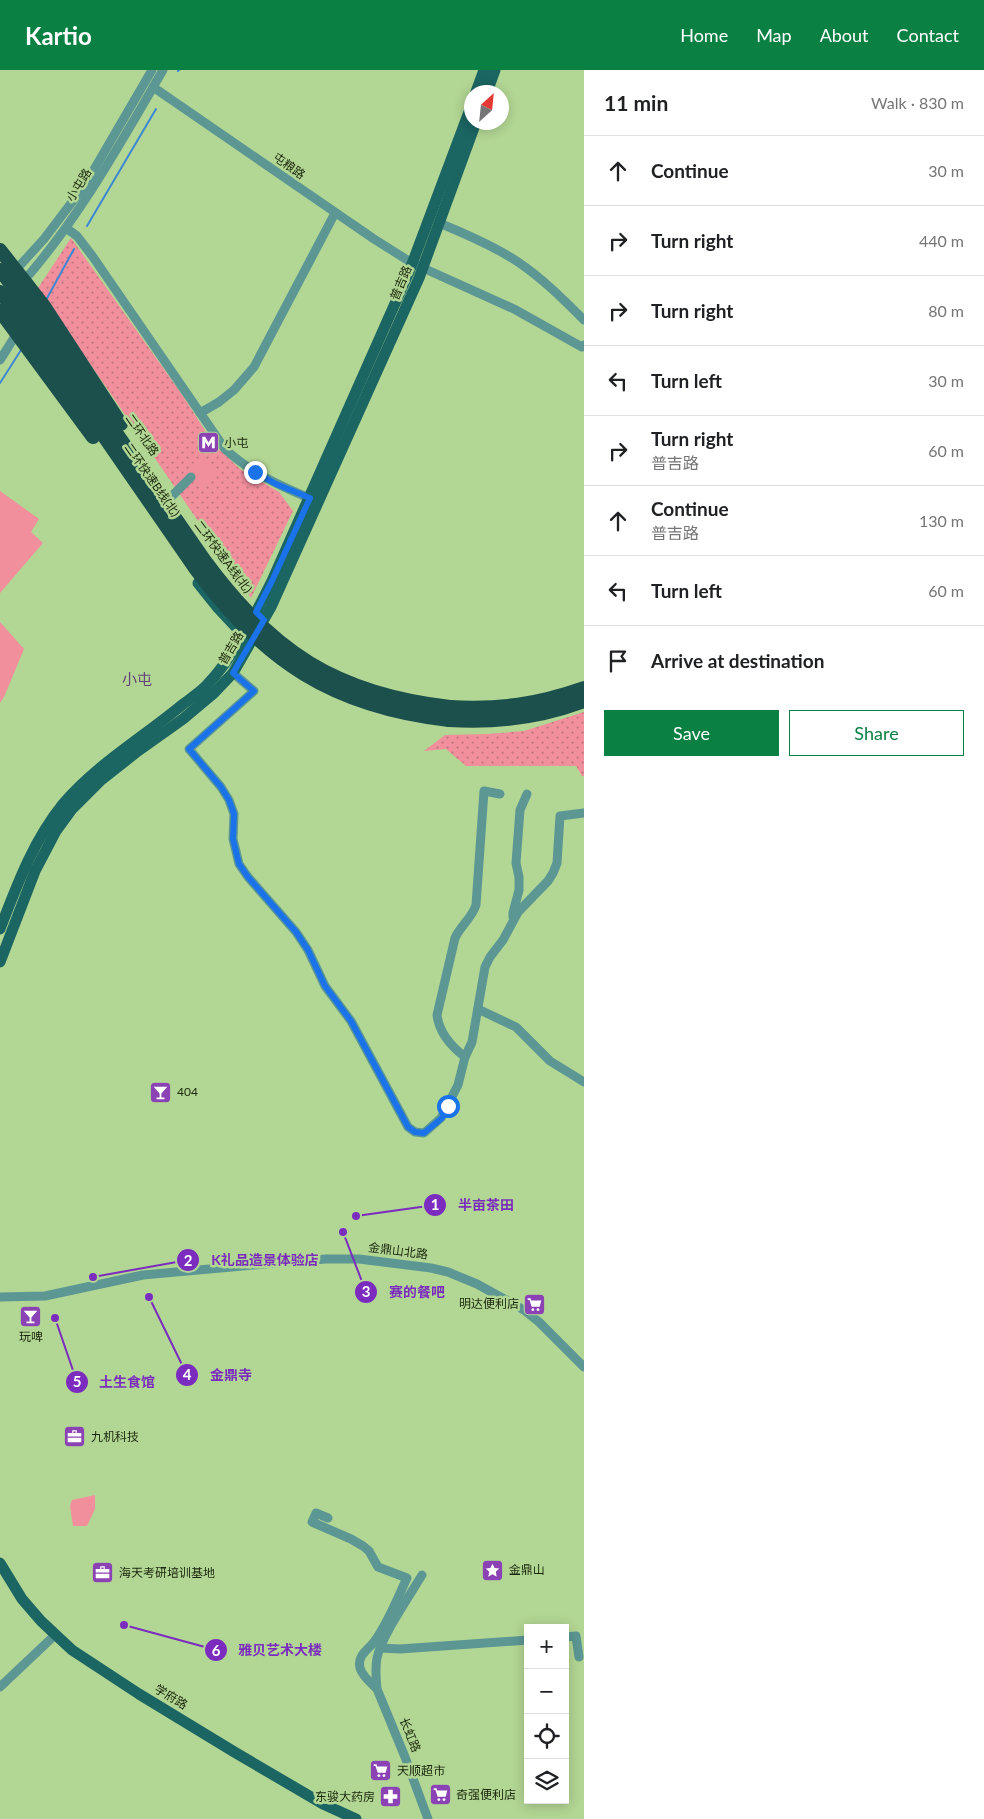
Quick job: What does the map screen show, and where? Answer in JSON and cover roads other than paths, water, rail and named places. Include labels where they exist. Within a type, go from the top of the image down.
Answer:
[{"type":"highway","points":[[0,250],[56,324],[210,577]]},
{"type":"highway","name":"二环快速A线(北)","points":[[4,269],[210,577]]},
{"type":"highway","points":[[0,302],[86,427],[210,577]]},
{"type":"highway","name":"二环快速B线(北)","points":[[0,302],[36,338],[210,577],[232,615],[260,643],[285,662],[312,679],[343,694],[380,707],[414,715],[449,713],[485,721],[520,718],[556,711],[584,701]]},
{"type":"highway","points":[[449,713],[519,706],[552,699],[584,688]]},
{"type":"main road","points":[[479,85],[484,70]]},
{"type":"main road","points":[[490,85],[495,70]]},
{"type":"main road","name":"普吉路","points":[[260,616],[271,607],[418,266],[464,128]]},
{"type":"main road","name":"普吉路","points":[[0,962],[35,870],[56,831],[72,809],[100,781],[138,750],[183,719],[214,693],[233,673],[247,639],[260,616],[272,581],[439,223],[473,130]]},
{"type":"main road","name":"二环北路","points":[[4,269],[51,327],[220,570],[260,616]]},
{"type":"main road","points":[[0,302],[21,328],[190,572],[218,608],[247,639]]},
{"type":"main road","name":"普吉路","points":[[0,929],[25,866],[47,826],[62,805],[78,787],[98,770],[205,687],[247,639]]},
{"type":"main road","name":"学府路","points":[[0,1563],[22,1599],[55,1635],[72,1650],[147,1699],[323,1804],[356,1819]]},
{"type":"street","name":"小屯路","points":[[0,286],[4,269],[44,239],[84,185],[152,70]]},
{"type":"street","name":"小屯路","points":[[0,302],[19,286],[66,228],[90,193],[162,70]]},
{"type":"street","name":"屯粮路","points":[[152,87],[335,213],[418,266],[514,309],[582,347],[584,345]]},
{"type":"street","points":[[200,413],[219,402],[234,390],[254,367],[335,213]]},
{"type":"street","points":[[439,223],[489,246],[518,262],[584,320]]},
{"type":"street","points":[[66,228],[76,236],[93,257],[225,449],[239,462],[276,484],[310,498]]},
{"type":"street","points":[[0,360],[21,328]]},
{"type":"street","points":[[169,499],[190,477]]},
{"type":"street","points":[[233,673],[254,691],[189,749],[221,787],[229,800],[234,814],[233,839],[239,864],[296,932],[308,950],[325,986],[351,1021],[408,1127],[415,1132],[424,1133],[442,1118],[458,1084],[465,1058],[472,1042],[485,967],[524,904],[548,881],[553,873],[557,863],[560,816],[584,813]]},
{"type":"street","points":[[465,1058],[450,1045],[437,1015],[455,938],[459,930],[474,913],[476,905],[484,791],[500,794]]},
{"type":"street","points":[[514,920],[512,913],[519,890],[517,853],[520,810],[527,794]]},
{"type":"street","points":[[478,1009],[516,1027],[550,1062],[584,1082]]},
{"type":"street","name":"金鼎山北路","points":[[0,1297],[45,1296],[143,1275],[267,1264],[359,1259],[431,1268],[448,1272],[477,1284],[524,1310],[539,1322],[584,1367]]},
{"type":"street","points":[[328,1518],[316,1513],[312,1522],[351,1539],[369,1551],[378,1566],[407,1578],[374,1643],[366,1648],[360,1659],[362,1673],[377,1690]]},
{"type":"street","points":[[377,1690],[377,1658],[380,1648],[422,1575]]},
{"type":"street","points":[[0,1686],[55,1635]]},
{"type":"street","points":[[569,1637],[576,1636],[579,1657]]},
{"type":"street","points":[[380,1648],[400,1649],[524,1640]]},
{"type":"street","name":"长虹路","points":[[377,1690],[428,1819]]},
{"type":"waterway","points":[[87,226],[156,109]]},
{"type":"waterway","points":[[46,300],[74,249]]},
{"type":"waterway","points":[[0,383],[21,350]]},
{"type":"place","name":"小屯","points":[[208,443]]},
{"type":"place","name":"404","points":[[161,1092]]},
{"type":"place","name":"半亩茶田","points":[[356,1216]]},
{"type":"place","name":"赛的餐吧","points":[[343,1232]]},
{"type":"place","name":"K礼品造景体验店","points":[[93,1277]]},
{"type":"place","name":"金鼎寺","points":[[149,1297]]},
{"type":"place","name":"明达便利店","points":[[535,1304]]},
{"type":"place","name":"玩啤","points":[[31,1316]]},
{"type":"place","name":"土生食馆","points":[[55,1318]]},
{"type":"place","name":"九机科技","points":[[75,1437]]},
{"type":"place","name":"金鼎山","points":[[493,1570]]},
{"type":"place","name":"海天考研培训基地","points":[[103,1573]]},
{"type":"place","name":"雅贝艺术大楼","points":[[124,1625]]},
{"type":"place","name":"天顺超市","points":[[381,1771]]},
{"type":"place","name":"奇强便利店","points":[[440,1795]]},
{"type":"place","name":"东骏大药房","points":[[391,1797]]},
{"type":"district","name":"小屯","points":[[137,680]]}]
